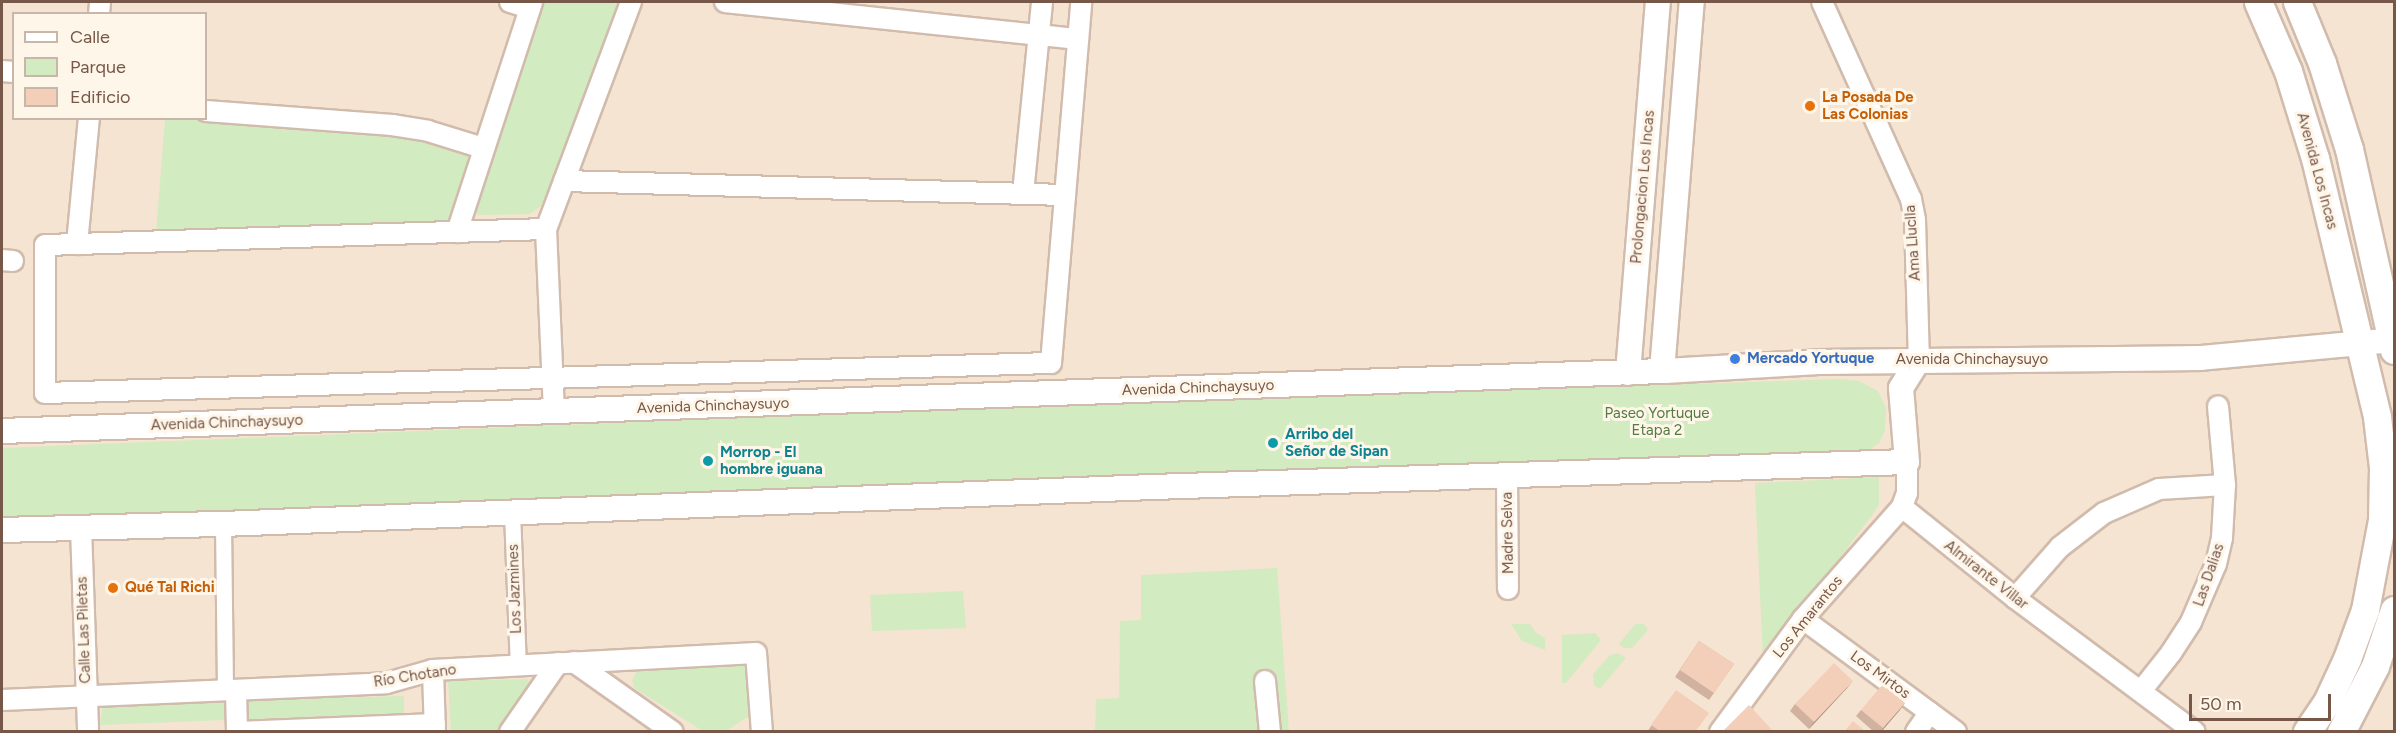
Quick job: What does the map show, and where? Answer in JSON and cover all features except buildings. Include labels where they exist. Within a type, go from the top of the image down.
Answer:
[{"type":"main road","name":"Avenida Los Incas","points":[[2258,2],[2288,71],[2315,158],[2377,417],[2383,467],[2382,520],[2375,569],[2361,620],[2327,702],[2307,732]]},
{"type":"main road","points":[[2297,2],[2322,63],[2349,148],[2394,343]]},
{"type":"main road","points":[[2341,732],[2375,666],[2394,610]]},
{"type":"street","points":[[457,232],[531,5],[510,2]]},
{"type":"street","points":[[554,411],[546,229],[631,2]]},
{"type":"street","points":[[725,2],[1078,39]]},
{"type":"street","points":[[1023,193],[1042,2]]},
{"type":"street","points":[[546,229],[45,245],[45,393],[1051,363],[1082,2]]},
{"type":"street","name":"Prolongacion Los Incas","points":[[1628,373],[1658,2]]},
{"type":"street","points":[[1662,371],[1692,2]]},
{"type":"street","name":"Ama Lluclla","points":[[1822,2],[1911,199],[1915,220],[1918,359]]},
{"type":"street","points":[[207,111],[393,125],[428,131],[483,148]]},
{"type":"street","points":[[77,244],[89,120]]},
{"type":"street","points":[[564,181],[1065,195]]},
{"type":"street","name":"Avenida Chinchaysuyo","points":[[2,431],[1628,373],[1918,359],[2200,358],[2394,343]]},
{"type":"street","points":[[1902,507],[1907,493],[1907,462],[1901,388],[1918,359]]},
{"type":"street","name":"Las Dalias","points":[[2141,691],[2171,653],[2205,593],[2222,538],[2225,485],[2218,406]]},
{"type":"street","points":[[2,530],[223,524],[1153,487],[1907,462]]},
{"type":"street","name":"Madre Selva","points":[[1507,477],[1508,589]]},
{"type":"street","points":[[2015,598],[2060,546],[2104,513],[2159,489],[2225,485]]},
{"type":"street","name":"Almirante Villar","points":[[1902,507],[2015,598],[2195,732]]},
{"type":"street","name":"Los Amarantos","points":[[1720,732],[1803,619],[1902,507]]},
{"type":"street","name":"Los Jazmines","points":[[512,512],[518,665]]},
{"type":"street","points":[[223,524],[230,691],[238,732],[435,728],[433,670]]},
{"type":"street","name":"Calle Las Piletas","points":[[81,528],[88,732]]},
{"type":"street","name":"Los Mirtos","points":[[1803,619],[1956,732]]},
{"type":"street","name":"Río Chotano","points":[[2,700],[387,683],[433,670],[756,653],[762,732]]},
{"type":"street","points":[[510,732],[566,663],[673,732]]},
{"type":"street","points":[[1265,681],[1270,732]]},
{"type":"street","points":[[1916,732],[1930,712]]},
{"type":"shaded area","points":[[2,2],[2394,2],[2394,731],[2,731]]},
{"type":"green space","points":[[544,2],[628,2],[558,186],[544,204],[530,214],[479,215],[473,211]]},
{"type":"green space","points":[[207,118],[414,136],[461,148],[471,160],[450,221],[156,233],[165,120],[207,120]]},
{"type":"green space","name":"Paseo Yortuque Etapa 2","points":[[1838,379],[1859,381],[1878,391],[1886,408],[1885,430],[1879,443],[1865,453],[2,518],[2,448],[1029,406]]},
{"type":"green space","points":[[1879,477],[1879,504],[1873,514],[1763,659],[1755,483]]},
{"type":"green space","points":[[1277,568],[1289,731],[1095,732],[1096,699],[1119,698],[1120,621],[1141,620],[1141,575]]},
{"type":"green space","points":[[963,591],[966,628],[872,631],[870,595]]},
{"type":"green space","points":[[1511,624],[1530,624],[1536,633],[1545,638],[1545,650],[1522,641]]},
{"type":"green space","points":[[1635,624],[1644,624],[1648,630],[1632,648],[1624,648],[1619,644]]},
{"type":"green space","points":[[1595,633],[1601,640],[1566,683],[1562,683],[1562,635]]},
{"type":"green space","points":[[1618,653],[1626,658],[1600,689],[1594,685],[1593,674],[1610,655]]},
{"type":"green space","points":[[747,665],[749,716],[726,731],[703,731],[634,688],[632,680],[639,667]]},
{"type":"green space","points":[[527,679],[534,688],[503,731],[451,731],[448,681]]},
{"type":"green space","points":[[404,696],[404,713],[100,725],[103,703]]},
{"type":"place","name":"La Posada De Las Colonias","points":[[1810,106]]},
{"type":"place","name":"Mercado Yortuque","points":[[1735,359]]},
{"type":"place","name":"Arribo del Señor de Sipan","points":[[1273,443]]},
{"type":"place","name":"Morrop - El hombre iguana","points":[[708,461]]},
{"type":"place","name":"Qué Tal Richi","points":[[113,588]]}]
